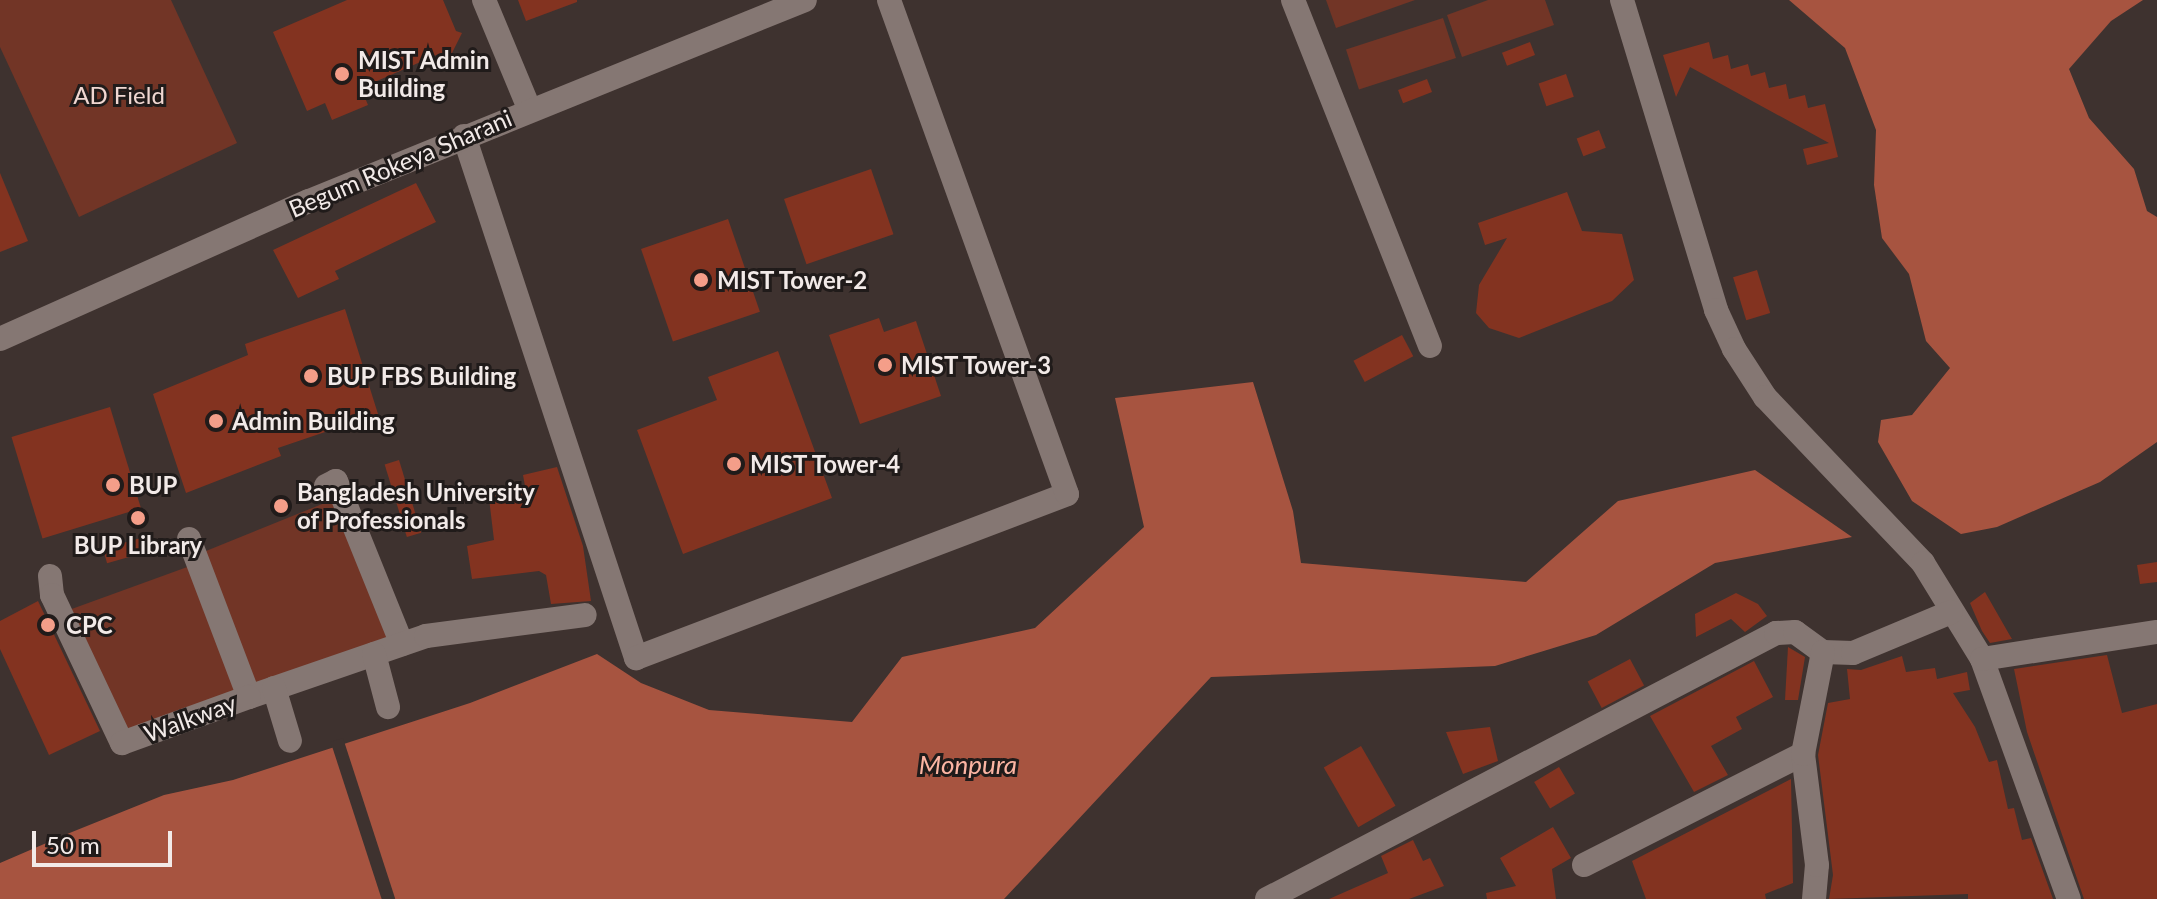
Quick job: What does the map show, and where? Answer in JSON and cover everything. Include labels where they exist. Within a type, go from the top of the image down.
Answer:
[{"type":"street","points":[[484,0],[529,108]]},
{"type":"street","name":"Begum Rokeya Sharani","points":[[0,339],[529,108],[805,0]]},
{"type":"street","points":[[464,136],[636,658],[1067,494],[889,0]]},
{"type":"street","points":[[1293,0],[1430,346]]},
{"type":"street","points":[[1622,0],[1716,310],[1734,349],[1765,397],[1923,563],[1982,659],[2069,899]]},
{"type":"street","points":[[326,486],[336,481],[402,644]]},
{"type":"street","name":"Walkway","points":[[189,539],[249,697]]},
{"type":"street","name":"Walkway","points":[[50,576],[52,595],[122,743],[426,636],[585,615]]},
{"type":"street","points":[[1267,899],[1776,633],[1795,632],[1823,652],[1853,653],[1880,646],[1951,612]]},
{"type":"street","points":[[1982,659],[2157,632]]},
{"type":"street","points":[[1814,899],[1817,865],[1803,754],[1823,652]]},
{"type":"street","points":[[374,654],[388,707]]},
{"type":"street","points":[[274,688],[290,741]]},
{"type":"street","points":[[1584,865],[1803,754]]},
{"type":"green space","name":"AD Field","points":[[0,0],[171,0],[237,143],[79,217],[0,47]]},
{"type":"green space","points":[[1326,0],[1415,0],[1336,28]]},
{"type":"green space","points":[[1488,0],[1545,0],[1554,25],[1462,57],[1447,15]]},
{"type":"green space","points":[[1443,18],[1456,58],[1359,89],[1346,50]]},
{"type":"green space","points":[[337,498],[395,642],[258,697],[200,553]]},
{"type":"green space","points":[[190,566],[237,694],[113,739],[67,611]]},
{"type":"water","points":[[1789,0],[2143,0],[2111,21],[2069,69],[2089,118],[2134,169],[2147,211],[2157,217],[2157,442],[2100,482],[1997,527],[1961,534],[1912,501],[1878,442],[1881,420],[1912,415],[1950,368],[1926,341],[1909,274],[1882,238],[1874,185],[1876,130],[1845,48]]},
{"type":"water","name":"Monpura","points":[[1253,382],[1293,511],[1301,563],[1526,582],[1618,501],[1755,470],[1852,537],[1715,563],[1596,635],[1495,666],[1211,677],[1004,899],[0,899],[0,863],[72,832],[164,795],[233,780],[470,703],[597,654],[641,683],[709,710],[852,722],[902,657],[1035,628],[1144,527],[1115,398]]},
{"type":"pier","points":[[343,738],[395,899],[382,899],[331,742]]},
{"type":"building","name":"MIST Admin Building","points":[[347,0],[443,0],[456,31],[462,33],[450,57],[441,53],[361,88],[368,105],[332,120],[325,103],[307,111],[273,32]]},
{"type":"building","points":[[518,0],[577,0],[577,2],[526,21]]},
{"type":"building","points":[[1530,42],[1535,55],[1507,66],[1502,53]]},
{"type":"building","points":[[1709,42],[1713,59],[1728,55],[1731,69],[1748,64],[1751,76],[1765,72],[1769,88],[1786,84],[1789,99],[1805,95],[1808,108],[1825,104],[1838,157],[1807,165],[1803,149],[1829,143],[1690,67],[1676,97],[1663,55]]},
{"type":"building","points":[[1566,74],[1574,97],[1546,106],[1539,83]]},
{"type":"building","points":[[1427,79],[1432,92],[1403,103],[1398,90]]},
{"type":"building","points":[[1599,130],[1606,148],[1583,156],[1577,139]]},
{"type":"building","points":[[871,169],[893,234],[806,264],[784,199]]},
{"type":"building","points":[[0,173],[28,241],[0,252]]},
{"type":"building","points":[[416,183],[436,222],[335,271],[339,279],[298,298],[273,250]]},
{"type":"building","points":[[1567,192],[1582,231],[1622,234],[1634,280],[1612,301],[1519,338],[1489,328],[1476,313],[1479,285],[1507,238],[1485,245],[1478,223]]},
{"type":"building","name":"MIST Tower-2","points":[[728,219],[760,312],[673,342],[641,249]]},
{"type":"building","points":[[1757,270],[1770,313],[1746,320],[1733,277]]},
{"type":"building","points":[[345,309],[378,414],[278,448],[281,456],[186,493],[153,394],[248,355],[245,344]]},
{"type":"building","name":"MIST Tower-3","points":[[879,318],[884,332],[916,321],[941,396],[860,424],[829,335]]},
{"type":"building","points":[[1402,335],[1413,356],[1365,382],[1353,361]]},
{"type":"building","name":"MIST Tower-4","points":[[778,351],[832,498],[683,554],[637,430],[717,400],[708,377]]},
{"type":"building","points":[[110,407],[141,508],[42,538],[12,437]]},
{"type":"building","points":[[399,460],[421,533],[407,537],[385,464]]},
{"type":"building","points":[[557,467],[583,546],[591,601],[551,604],[546,575],[539,571],[472,579],[467,546],[494,540],[488,490],[525,486],[523,475]]},
{"type":"building","points":[[151,535],[155,549],[107,563],[103,549]]},
{"type":"building","points":[[2157,562],[2157,582],[2140,584],[2137,565]]},
{"type":"building","points":[[1985,592],[2012,639],[1990,643],[1982,631],[1970,603]]},
{"type":"building","points":[[1736,593],[1758,604],[1767,616],[1745,632],[1731,619],[1696,637],[1695,614]]},
{"type":"building","points":[[38,601],[100,731],[49,755],[0,649],[0,621]]},
{"type":"building","points":[[1788,647],[1805,657],[1798,700],[1785,700]]},
{"type":"building","points":[[2107,655],[2122,713],[2157,704],[2157,899],[2084,899],[2027,732],[2014,669]]},
{"type":"building","points":[[1902,656],[1906,672],[1935,668],[1937,679],[1967,672],[1970,690],[1953,693],[1975,727],[1989,762],[1997,760],[2008,809],[2014,808],[2022,840],[2031,838],[2053,899],[1968,899],[1968,894],[1829,899],[1833,875],[1818,755],[1828,703],[1850,699],[1847,669],[1861,670]]},
{"type":"building","points":[[1630,659],[1644,685],[1602,708],[1588,682]]},
{"type":"building","points":[[1754,661],[1773,697],[1736,717],[1742,729],[1711,746],[1728,775],[1694,792],[1650,716]]},
{"type":"building","points":[[1490,727],[1498,761],[1463,774],[1446,732]]},
{"type":"building","points":[[1361,746],[1396,806],[1358,827],[1324,768]]},
{"type":"building","points":[[1559,767],[1575,794],[1550,809],[1534,782]]},
{"type":"building","points":[[1791,779],[1793,883],[1765,894],[1766,899],[1646,899],[1632,861]]},
{"type":"building","points":[[1553,827],[1571,858],[1552,869],[1556,899],[1487,899],[1486,893],[1516,886],[1500,858]]},
{"type":"building","points":[[1413,840],[1423,861],[1430,858],[1444,886],[1409,899],[1329,899],[1388,873],[1381,856]]},
{"type":"place","name":"MIST Admin Building","points":[[342,74]]},
{"type":"place","name":"MIST Tower-2","points":[[701,280]]},
{"type":"place","name":"MIST Tower-3","points":[[885,365]]},
{"type":"place","name":"BUP FBS Building","points":[[311,376]]},
{"type":"place","name":"Admin Building","points":[[216,421]]},
{"type":"place","name":"MIST Tower-4","points":[[734,464]]},
{"type":"place","name":"BUP","points":[[113,485]]},
{"type":"place","name":"Bangladesh University of Professionals","points":[[281,506]]},
{"type":"place","name":"BUP Library","points":[[138,518]]},
{"type":"place","name":"CPC","points":[[48,625]]}]
